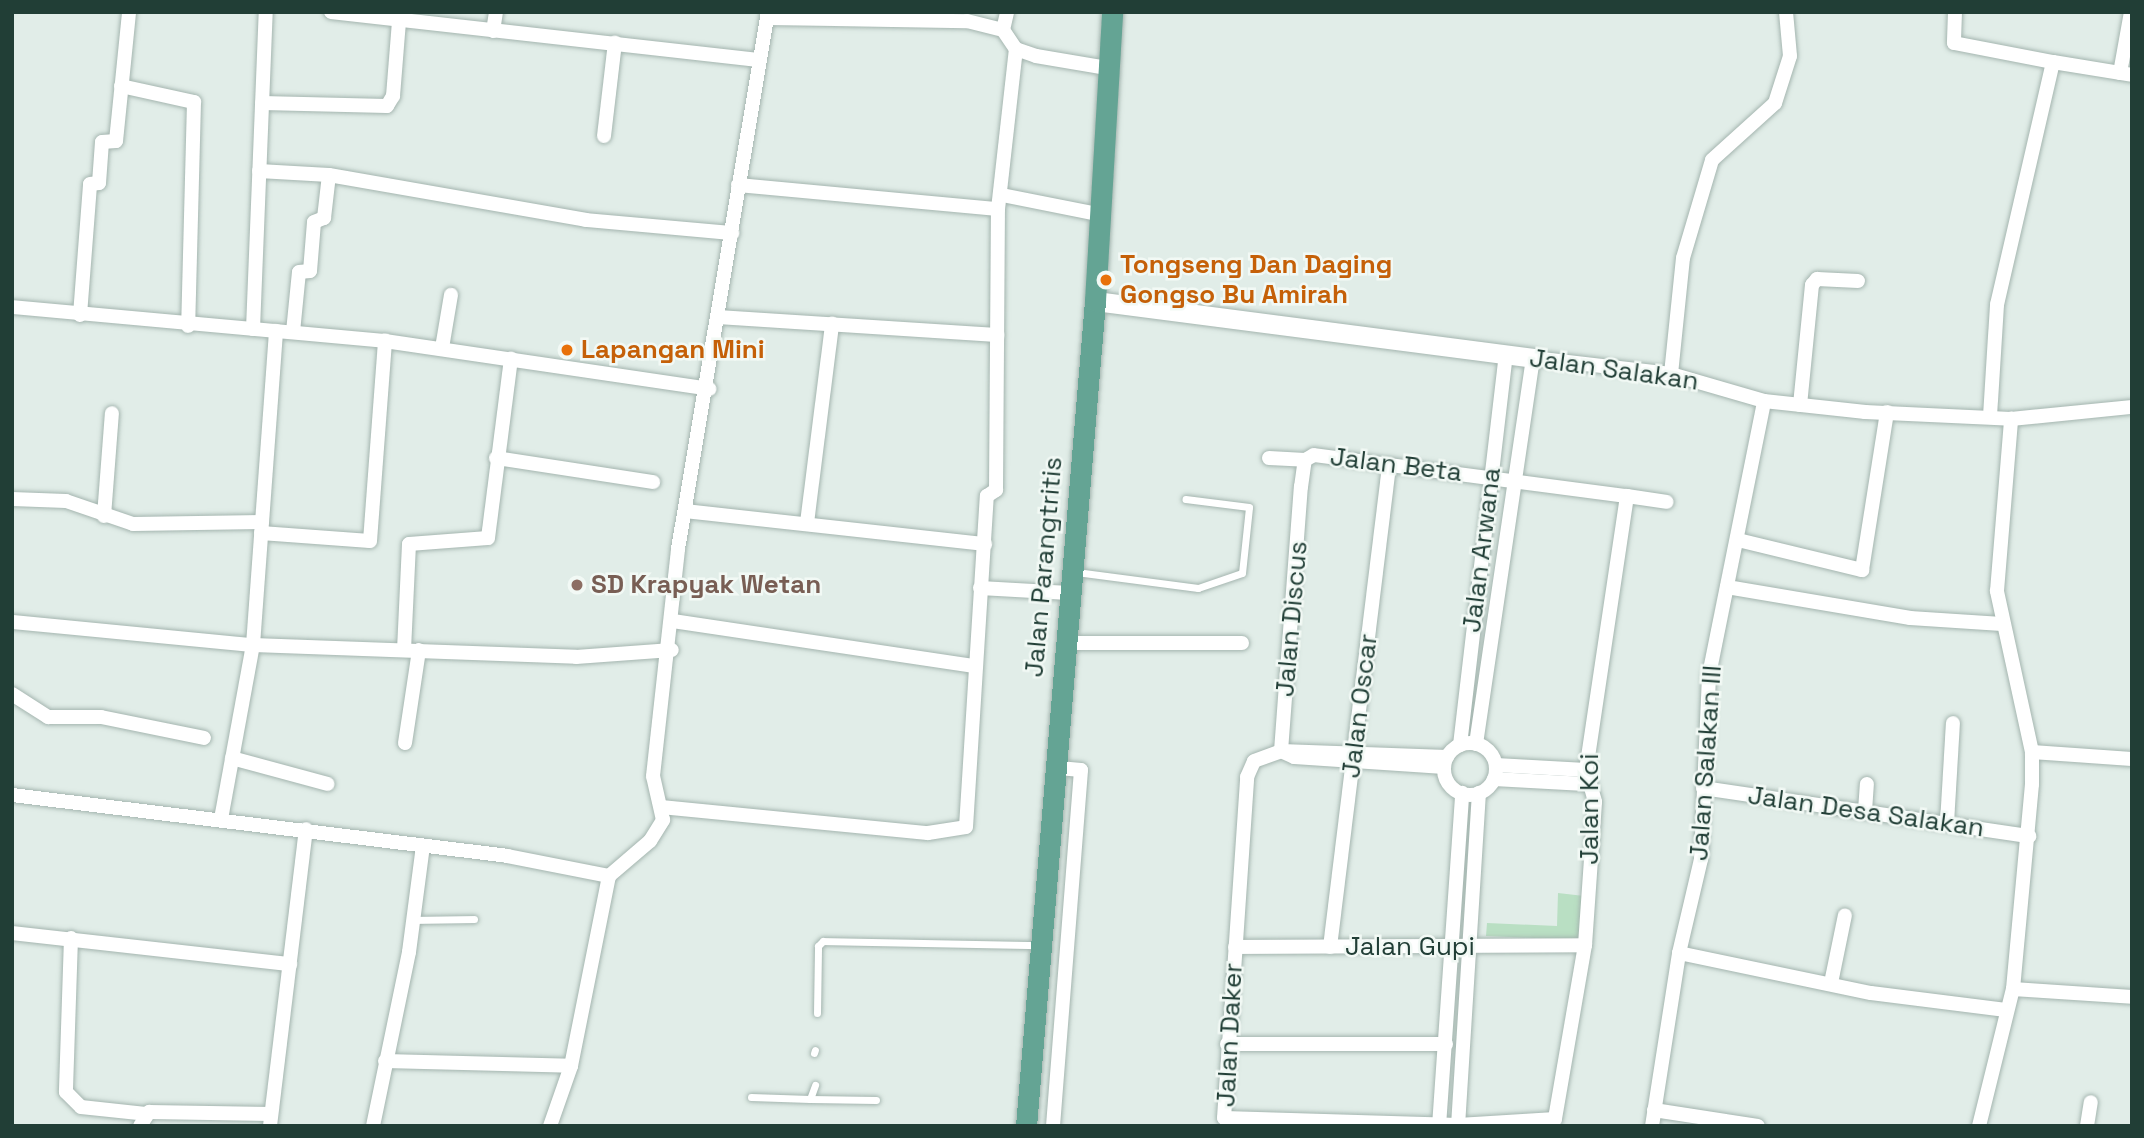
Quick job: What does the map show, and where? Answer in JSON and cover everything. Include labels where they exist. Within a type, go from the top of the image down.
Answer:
[{"type":"main road","name":"Jalan Parangtritis","points":[[1026,1126],[1064,643],[1095,301],[1098,214],[1112,12]]},
{"type":"street","points":[[80,315],[90,184],[99,183],[102,142],[116,141],[129,12]]},
{"type":"street","points":[[253,329],[266,12]]},
{"type":"street","points":[[331,12],[399,22],[615,43],[758,61]]},
{"type":"street","points":[[493,31],[495,12]]},
{"type":"street","points":[[1003,30],[1007,12]]},
{"type":"street","points":[[1671,374],[1685,249],[1712,160],[1775,103],[1790,56],[1786,12]]},
{"type":"street","points":[[1955,12],[1954,43],[2126,74],[2131,12]]},
{"type":"street","points":[[550,1126],[570,1066],[609,876],[650,841],[663,820],[653,776],[672,650],[685,511],[709,389],[717,317],[767,15],[879,15],[967,21],[1003,30],[1016,49],[1000,202],[996,485],[987,496],[963,830],[928,833],[661,807]]},
{"type":"street","points":[[262,103],[387,106],[393,96],[399,22]]},
{"type":"street","points":[[604,136],[615,43]]},
{"type":"street","points":[[1016,49],[1107,68]]},
{"type":"street","points":[[1990,417],[1995,316],[2053,62]]},
{"type":"street","points":[[121,86],[194,102],[188,326]]},
{"type":"street","points":[[259,171],[329,175],[586,220],[732,233]]},
{"type":"street","points":[[293,332],[299,272],[310,271],[314,222],[324,218],[329,175]]},
{"type":"street","points":[[738,185],[1000,202],[1098,214]]},
{"type":"street","points":[[1800,405],[1812,285],[1817,278],[1858,281]]},
{"type":"street","points":[[442,348],[450,295]]},
{"type":"street","name":"Jalan Salakan","points":[[1095,301],[1671,374],[1764,401],[1800,405],[2011,419],[2132,407]]},
{"type":"street","points":[[12,307],[188,326],[385,341],[709,389]]},
{"type":"street","points":[[717,317],[997,335]]},
{"type":"street","points":[[807,523],[832,324]]},
{"type":"street","points":[[221,819],[253,645],[276,331]]},
{"type":"street","points":[[12,499],[66,500],[104,516],[152,525],[194,519],[370,541],[385,341]]},
{"type":"street","name":"Jalan Arwana","points":[[1460,745],[1506,355]]},
{"type":"street","name":"Jalan Arwana","points":[[1476,744],[1533,358]]},
{"type":"street","points":[[405,743],[411,650],[409,544],[488,538],[496,458],[511,359]]},
{"type":"street","name":"Jalan Salakan III","points":[[1652,1126],[1679,953],[1701,859],[1709,675],[1764,401]]},
{"type":"street","points":[[1738,540],[1861,570],[1886,412]]},
{"type":"street","points":[[104,516],[112,413]]},
{"type":"street","points":[[1979,1126],[2013,989],[2029,835],[2032,752],[2002,624],[1997,591],[2011,419]]},
{"type":"street","name":"Jalan Beta","points":[[1301,487],[1306,460],[1319,455],[1514,479]]},
{"type":"street","points":[[1269,457],[1306,460]]},
{"type":"street","points":[[496,458],[653,481]]},
{"type":"street","name":"Jalan Oscar","points":[[1330,947],[1389,465]]},
{"type":"street","points":[[1514,479],[1667,502]]},
{"type":"street","name":"Jalan Discus","points":[[1281,751],[1301,487]]},
{"type":"street","name":"Jalan Koi","points":[[1439,1125],[1550,1121],[1559,1114],[1585,945],[1595,802],[1586,777],[1627,496]]},
{"type":"street","points":[[685,511],[985,544]]},
{"type":"street","points":[[980,588],[1070,582]]},
{"type":"street","points":[[1727,587],[1910,618],[2002,624]]},
{"type":"street","points":[[673,621],[973,666]]},
{"type":"street","points":[[12,622],[253,645],[576,657],[672,650]]},
{"type":"street","points":[[1064,643],[1241,643]]},
{"type":"street","points":[[12,694],[48,717],[101,718],[204,738]]},
{"type":"street","points":[[1947,823],[1953,723]]},
{"type":"street","points":[[1479,793],[1462,793],[1450,785],[1446,762],[1460,745],[1476,744],[1495,772]]},
{"type":"street","points":[[1281,751],[1446,762]]},
{"type":"street","name":"Jalan Daker","points":[[1281,751],[1255,761],[1247,777],[1227,1044],[1228,1121],[1439,1125]]},
{"type":"street","points":[[2032,752],[2132,759]]},
{"type":"street","points":[[232,758],[328,784]]},
{"type":"street","points":[[1053,1126],[1081,770],[1055,768]]},
{"type":"street","points":[[1495,772],[1586,777]]},
{"type":"street","points":[[1458,1126],[1479,793],[1495,772]]},
{"type":"street","points":[[1865,811],[1867,783]]},
{"type":"street","name":"Jalan Desa Salakan","points":[[1703,788],[2029,835]]},
{"type":"street","points":[[1439,1125],[1462,793]]},
{"type":"street","points":[[12,795],[306,829],[609,876]]},
{"type":"street","points":[[71,938],[66,1092],[81,1107],[143,1120],[271,1120],[306,829]]},
{"type":"street","points":[[373,1126],[413,920],[423,846]]},
{"type":"street","points":[[1831,982],[1844,915]]},
{"type":"street","points":[[12,933],[289,964]]},
{"type":"street","name":"Jalan Gupi","points":[[1235,947],[1585,945]]},
{"type":"street","points":[[1679,953],[1831,982],[2006,1010]]},
{"type":"street","points":[[2013,989],[2132,997]]},
{"type":"street","points":[[1227,1044],[1446,1044]]},
{"type":"street","points":[[385,1061],[570,1066]]},
{"type":"street","points":[[2087,1126],[2091,1102]]},
{"type":"street","points":[[1654,1110],[1758,1126]]},
{"type":"lane","points":[[1070,582],[1198,588],[1242,573],[1249,508],[1185,499]]},
{"type":"lane","points":[[413,920],[474,919]]},
{"type":"lane","points":[[817,1013],[818,946],[823,941],[1041,946]]},
{"type":"lane","points":[[810,1099],[815,1085]]},
{"type":"lane","points":[[751,1097],[876,1100]]},
{"type":"green space","points":[[1558,893],[1584,896],[1580,940],[1486,936],[1487,923],[1557,926]]},
{"type":"place","name":"Tongseng Dan Daging Gongso Bu Amirah","points":[[1106,280]]},
{"type":"place","name":"Lapangan Mini","points":[[567,350]]},
{"type":"place","name":"SD Krapyak Wetan","points":[[577,585]]}]
